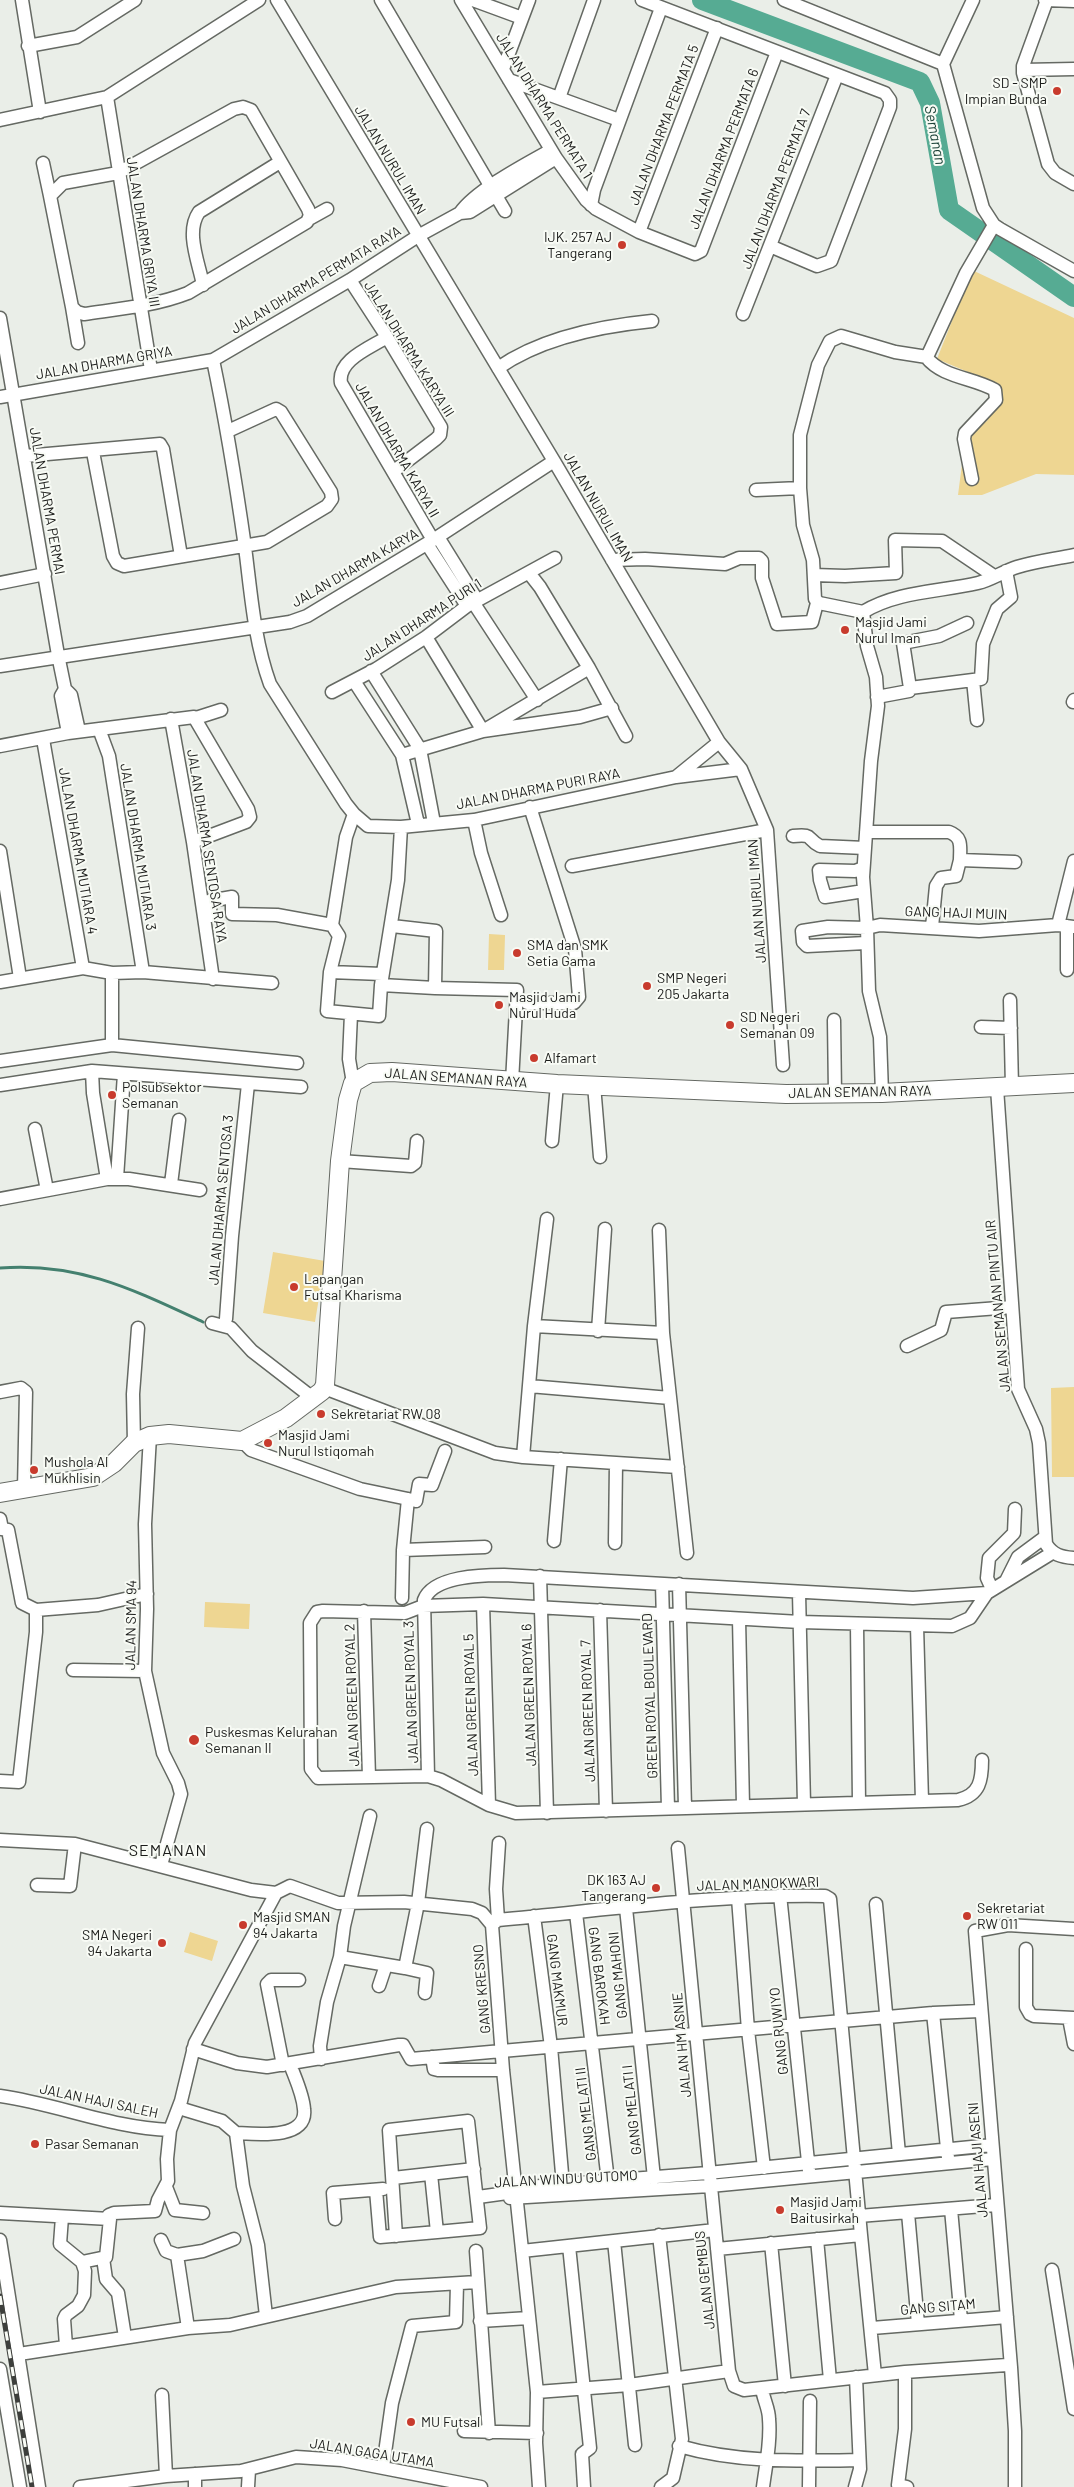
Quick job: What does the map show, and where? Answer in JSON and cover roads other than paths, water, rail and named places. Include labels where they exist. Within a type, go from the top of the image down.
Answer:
[{"type":"street","points":[[22,0],[40,112]]},
{"type":"street","points":[[28,46],[77,37],[135,0]]},
{"type":"street","points":[[0,120],[107,97],[259,0]]},
{"type":"street","name":"JALAN NURUL IMAN","points":[[278,0],[554,461],[719,742],[740,769],[767,830],[782,1065]]},
{"type":"street","points":[[381,0],[505,211]]},
{"type":"street","name":"JALAN DHARMA PERMATA 1","points":[[461,0],[554,154],[591,205],[639,232],[695,254]]},
{"type":"street","points":[[473,0],[522,18]]},
{"type":"street","points":[[530,0],[522,18],[506,74],[559,98],[619,120]]},
{"type":"street","points":[[559,98],[594,0]]},
{"type":"street","points":[[642,0],[885,93],[890,100],[890,107],[831,261],[817,266],[770,246]]},
{"type":"street","points":[[784,0],[943,64]]},
{"type":"street","points":[[973,0],[943,64],[983,208],[993,227],[1074,271]]},
{"type":"street","points":[[1074,1],[1047,0],[1022,70],[1048,164],[1056,173],[1074,184]]},
{"type":"street","points":[[591,205],[594,190],[661,8]]},
{"type":"street","name":"JALAN DHARMA PERMATA 5","points":[[639,232],[717,28]]},
{"type":"street","name":"JALAN DHARMA PERMATA 6","points":[[695,254],[701,251],[777,52]]},
{"type":"street","points":[[1022,70],[1074,69]]},
{"type":"street","name":"JALAN DHARMA PERMATA 7","points":[[743,314],[837,75]]},
{"type":"street","name":"JALAN DHARMA GRIYA III","points":[[107,97],[151,370]]},
{"type":"street","points":[[50,196],[63,182],[118,173],[240,108],[251,110],[308,209],[309,219]]},
{"type":"street","name":"JALAN DHARMA PERMATA RAYA","points":[[213,360],[350,280],[418,236],[460,213],[470,212],[494,191],[554,154]]},
{"type":"street","points":[[203,285],[192,230],[194,220],[199,212],[280,162]]},
{"type":"street","points":[[43,163],[78,342]]},
{"type":"street","points":[[72,307],[76,312],[84,314],[140,306],[172,299],[203,285],[327,209]]},
{"type":"street","points":[[926,357],[931,350],[966,273],[993,227]]},
{"type":"street","name":"JALAN DHARMA KARYA III","points":[[350,280],[387,337],[441,429],[436,440],[394,471]]},
{"type":"street","name":"JALAN DHARMA PERMAI","points":[[0,318],[58,655],[66,689],[61,696],[73,732]]},
{"type":"street","points":[[498,368],[520,355],[576,334],[610,325],[652,321]]},
{"type":"street","points":[[972,479],[964,439],[965,433],[996,400],[995,390],[938,370],[926,357],[895,352],[841,336],[830,341],[818,365],[800,434],[800,488],[803,525],[811,549],[814,599],[818,603],[862,612],[874,605],[917,592],[980,583],[1000,573],[1040,560],[1074,555]]},
{"type":"street","name":"JALAN DHARMA KARYA II","points":[[387,337],[344,365],[340,379],[342,386],[472,603],[537,700]]},
{"type":"street","name":"JALAN DHARMA GRIYA","points":[[0,397],[213,360]]},
{"type":"street","name":"JALAN DHARMA PURI RAYA","points":[[213,360],[228,432],[255,628],[270,684],[354,814],[373,827],[401,827],[474,820],[676,777],[740,769]]},
{"type":"street","points":[[93,452],[113,556],[117,563],[124,566],[245,547],[276,538],[327,506],[332,499],[331,492],[282,412],[276,409],[269,411],[228,432]]},
{"type":"street","points":[[25,456],[93,452],[154,443],[162,445],[181,556]]},
{"type":"street","name":"JALAN DHARMA KARYA","points":[[0,666],[58,655],[255,628],[290,622],[307,616],[433,540],[554,461]]},
{"type":"street","points":[[756,490],[800,488]]},
{"type":"street","points":[[814,575],[845,576],[896,573],[895,540],[942,542],[1000,573],[1011,597],[997,609],[983,644],[981,679],[910,688],[909,691],[877,697]]},
{"type":"street","name":"JALAN DHARMA PURI 1","points":[[332,692],[426,638],[472,603],[555,558]]},
{"type":"street","points":[[612,560],[646,559],[725,564],[739,558],[759,558],[762,561],[765,591],[776,624],[812,622],[818,603]]},
{"type":"street","points":[[528,573],[540,587],[589,668],[626,736]]},
{"type":"street","points":[[0,583],[45,574]]},
{"type":"street","points":[[862,612],[867,646],[876,677],[877,697],[863,868],[869,991],[880,1037],[882,1093]]},
{"type":"street","points":[[910,688],[903,643],[939,636],[967,623]]},
{"type":"street","points":[[426,638],[483,731]]},
{"type":"street","points":[[483,731],[589,668]]},
{"type":"street","points":[[371,671],[420,749],[434,823]]},
{"type":"street","points":[[973,680],[977,720]]},
{"type":"street","points":[[354,681],[402,755],[418,824]]},
{"type":"street","points":[[402,755],[483,731],[580,717],[612,708]]},
{"type":"street","points":[[0,746],[73,732],[192,716],[196,718],[221,710]]},
{"type":"street","points":[[193,842],[246,822],[250,817],[248,809],[196,718]]},
{"type":"street","name":"JALAN DHARMA SENTOSA RAYA","points":[[171,719],[193,842],[213,979]]},
{"type":"street","name":"JALAN DHARMA MUTIARA 3","points":[[99,729],[109,756],[143,972]]},
{"type":"street","name":"JALAN DHARMA MUTIARA 4","points":[[43,739],[83,968]]},
{"type":"street","name":"JALAN DHARMA PURI RAYA","points":[[676,777],[719,742]]},
{"type":"street","points":[[527,1002],[574,1003],[579,997],[575,949],[530,807]]},
{"type":"street","points":[[354,814],[346,837],[332,925],[339,936],[330,972],[327,1012],[380,1015],[382,980],[392,926],[392,907],[400,863],[401,827]]},
{"type":"street","points":[[474,820],[481,853],[501,915]]},
{"type":"street","points":[[572,866],[767,830]]},
{"type":"street","points":[[866,832],[949,832],[958,836],[960,840],[960,860],[956,876],[941,878],[936,886],[932,927]]},
{"type":"street","points":[[793,836],[806,835],[812,837],[820,846],[865,848]]},
{"type":"street","points":[[0,851],[20,978]]},
{"type":"street","points":[[960,860],[1015,862]]},
{"type":"street","points":[[1067,970],[1066,926],[1074,862]]},
{"type":"street","points":[[863,868],[856,871],[819,870],[825,897],[864,891]]},
{"type":"street","points":[[205,925],[211,922],[209,901],[232,897],[232,914],[277,915],[332,925]]},
{"type":"street","name":"GANG HAJI MUIN","points":[[866,943],[807,946],[803,942],[802,932],[817,928],[867,928],[880,925],[1001,931],[1066,926]]},
{"type":"street","points":[[392,926],[436,932],[435,988]]},
{"type":"street","points":[[0,982],[83,968],[112,973],[143,972],[272,983]]},
{"type":"street","points":[[330,972],[435,988],[517,990],[512,1082]]},
{"type":"street","points":[[112,973],[112,1044]]},
{"type":"street","name":"JALAN SEMANAN PINTU AIR","points":[[1010,1000],[1011,1028],[1004,1087],[1012,1307],[1018,1390],[1034,1423],[1039,1443],[1045,1537],[1052,1552]]},
{"type":"street","points":[[0,1493],[93,1477],[142,1440],[169,1434],[242,1441],[286,1418],[319,1394],[340,1161],[348,1100],[353,1083],[349,1059],[351,1014]]},
{"type":"street","points":[[834,1020],[835,1094]]},
{"type":"street","points":[[981,1027],[1011,1028]]},
{"type":"street","points":[[0,1060],[112,1044],[297,1063]]},
{"type":"street","points":[[92,1071],[93,1092],[112,1178]]},
{"type":"street","points":[[0,1085],[92,1071],[301,1087]]},
{"type":"street","name":"JALAN SEMANAN RAYA","points":[[353,1083],[370,1073],[382,1072],[594,1086],[835,1094],[1074,1083]]},
{"type":"street","points":[[112,1178],[124,1074]]},
{"type":"street","name":"JALAN DHARMA SENTOSA 3","points":[[226,1319],[232,1236],[248,1084]]},
{"type":"street","points":[[552,1140],[557,1084]]},
{"type":"street","points":[[594,1086],[600,1157]]},
{"type":"street","points":[[171,1184],[179,1120]]},
{"type":"street","points":[[35,1129],[47,1190]]},
{"type":"street","points":[[340,1161],[411,1166],[415,1163],[417,1141]]},
{"type":"street","points":[[0,1199],[112,1178],[171,1184],[200,1190]]},
{"type":"street","points":[[523,1457],[534,1326],[547,1219]]},
{"type":"street","points":[[598,1331],[605,1229]]},
{"type":"street","points":[[659,1230],[663,1333],[687,1553]]},
{"type":"street","points":[[907,1346],[940,1330],[946,1312],[1012,1307]]},
{"type":"street","points":[[212,1323],[232,1328],[252,1350],[319,1394],[495,1453],[523,1457],[678,1467]]},
{"type":"street","points":[[534,1326],[598,1331],[663,1333]]},
{"type":"street","name":"JALAN SMA 94","points":[[138,1328],[133,1394],[142,1440],[147,1594],[145,1671],[162,1753],[178,1783],[181,1794],[161,1865]]},
{"type":"street","points":[[530,1386],[670,1398]]},
{"type":"street","points":[[0,1392],[21,1388],[26,1392],[24,1489]]},
{"type":"street","points":[[242,1441],[251,1450],[360,1489],[416,1501],[419,1484],[432,1485],[445,1452]]},
{"type":"street","points":[[554,1541],[561,1459]]},
{"type":"street","points":[[615,1543],[616,1463]]},
{"type":"street","points":[[402,1598],[403,1550],[408,1499]]},
{"type":"street","points":[[990,1591],[987,1578],[989,1558],[1014,1533],[1015,1509]]},
{"type":"street","points":[[0,1519],[2,1529],[8,1530],[22,1603],[36,1610],[98,1605],[147,1594]]},
{"type":"street","points":[[1006,1581],[1018,1557],[1045,1537]]},
{"type":"street","points":[[403,1550],[485,1547]]},
{"type":"street","points":[[982,1760],[982,1778],[979,1787],[967,1798],[547,1813],[511,1812],[489,1805],[442,1780],[428,1776],[318,1778],[311,1769],[310,1623],[312,1616],[317,1612],[324,1611],[405,1613],[423,1606],[483,1604],[800,1622],[917,1626],[959,1624],[973,1614],[990,1591],[1052,1552],[1060,1556],[1074,1558]]},
{"type":"street","points":[[423,1606],[426,1595],[431,1590],[464,1578],[488,1575],[540,1576],[799,1593],[913,1598],[990,1591]]},
{"type":"street","name":"JALAN GREEN ROYAL 6","points":[[540,1576],[547,1813]]},
{"type":"street","name":"GREEN ROYAL BOULEVARD","points":[[662,1584],[668,1808]]},
{"type":"street","points":[[679,1584],[686,1807]]},
{"type":"street","points":[[799,1593],[804,1804]]},
{"type":"street","name":"JALAN GREEN ROYAL 5","points":[[483,1604],[489,1805]]},
{"type":"street","name":"JALAN GREEN ROYAL 3","points":[[423,1606],[428,1776]]},
{"type":"street","points":[[0,1781],[19,1782],[36,1632],[36,1610]]},
{"type":"street","name":"JALAN GREEN ROYAL 7","points":[[600,1610],[606,1811]]},
{"type":"street","name":"JALAN GREEN ROYAL 2","points":[[364,1611],[369,1777]]},
{"type":"street","points":[[739,1619],[743,1806]]},
{"type":"street","points":[[857,1624],[859,1803]]},
{"type":"street","points":[[917,1626],[922,1801]]},
{"type":"street","points":[[73,1670],[145,1671]]},
{"type":"street","points":[[321,2059],[320,2046],[326,2002],[340,1957],[370,1816]]},
{"type":"street","points":[[405,1968],[418,1903],[427,1829]]},
{"type":"street","points":[[0,1840],[76,1844],[251,1890],[276,1893],[290,1886],[327,1900],[350,1904],[374,1900],[472,1909],[495,1922]]},
{"type":"street","name":"GANG KRESNO","points":[[499,1843],[495,1922],[503,2070],[537,2392],[538,2487]]},
{"type":"street","points":[[37,1885],[70,1886],[76,1844]]},
{"type":"street","name":"JALAN HM ASNIE","points":[[678,1848],[709,2179]]},
{"type":"street","name":"JALAN HAJI SALEH","points":[[0,2096],[121,2124],[170,2130],[179,2108],[194,2049],[276,1893]]},
{"type":"street","name":"JALAN MANOKWARI","points":[[495,1922],[534,1916],[684,1901],[780,1895],[825,1896],[831,1900],[841,2021]]},
{"type":"street","name":"GANG RUWIYO","points":[[780,1895],[808,2170]]},
{"type":"street","points":[[738,1898],[748,2030],[764,2168]]},
{"type":"street","points":[[876,1904],[899,2154]]},
{"type":"street","name":"GANG MAHONI","points":[[626,1908],[640,2039]]},
{"type":"street","name":"GANG BAROKAH","points":[[576,1913],[592,2044]]},
{"type":"street","name":"GANG MAKMUR","points":[[534,1916],[551,2048],[563,2185]]},
{"type":"street","name":"JALAN HAJI ASENI","points":[[1015,2487],[1015,2431],[980,2011],[976,1930],[1008,1925],[1074,1929]]},
{"type":"street","points":[[1026,1949],[1026,2007],[1030,2014],[1034,2016],[1071,2018],[1074,2044]]},
{"type":"street","points":[[340,1957],[427,1973],[425,1993]]},
{"type":"street","points":[[379,1986],[386,1965]]},
{"type":"street","points":[[236,2133],[275,2134],[299,2127],[302,2124],[304,2109],[286,2064],[267,1984],[271,1980],[299,1980]]},
{"type":"street","points":[[194,2049],[252,2066],[267,2067],[399,2045],[403,2046],[410,2059],[934,2013],[980,2011]]},
{"type":"street","points":[[934,2013],[949,2163]]},
{"type":"street","points":[[841,2021],[854,2171],[872,2328],[875,2375]]},
{"type":"street","name":"GANG MELATI I","points":[[640,2039],[654,2178]]},
{"type":"street","name":"GANG MELATI II","points":[[592,2044],[608,2181]]},
{"type":"street","points":[[432,2057],[434,2069],[438,2070],[503,2070]]},
{"type":"street","points":[[179,2108],[222,2121],[234,2129],[236,2133],[242,2179],[258,2245],[266,2316]]},
{"type":"street","points":[[376,2190],[380,2237],[396,2236],[480,2228],[468,2121],[389,2130],[396,2236]]},
{"type":"street","points":[[170,2130],[166,2187],[175,2210],[203,2213]]},
{"type":"street","name":"JALAN WINDU GUTOMO","points":[[478,2198],[507,2193],[516,2194],[640,2185],[808,2170],[854,2158],[992,2145]]},
{"type":"street","name":"JALAN WINDU GUTOMO","points":[[516,2194],[563,2185],[608,2181],[640,2185],[654,2178],[709,2179],[764,2168],[854,2171],[993,2159]]},
{"type":"street","points":[[335,2218],[333,2193],[376,2190],[393,2183],[431,2174],[474,2169]]},
{"type":"street","points":[[431,2174],[437,2232]]},
{"type":"street","name":"JALAN GEMBUS","points":[[709,2179],[729,2371]]},
{"type":"street","points":[[82,2262],[103,2258],[108,2252],[109,2215],[155,2210],[159,2196],[166,2187]]},
{"type":"street","points":[[859,2216],[996,2205]]},
{"type":"street","points":[[951,2209],[961,2320]]},
{"type":"street","points":[[0,2213],[110,2219]]},
{"type":"street","points":[[908,2213],[918,2324]]},
{"type":"street","points":[[62,2217],[60,2245],[82,2262],[85,2271],[84,2295],[76,2309],[66,2314],[64,2325],[66,2346]]},
{"type":"street","points":[[522,2251],[715,2230]]},
{"type":"street","points":[[659,2235],[676,2378],[679,2426],[682,2439],[673,2478],[661,2487]]},
{"type":"street","points":[[717,2249],[861,2235]]},
{"type":"street","points":[[161,2240],[166,2251],[177,2255],[203,2251],[234,2239]]},
{"type":"street","points":[[818,2239],[830,2380]]},
{"type":"street","points":[[0,2240],[39,2487]]},
{"type":"street","points":[[614,2241],[635,2445]]},
{"type":"street","points":[[771,2243],[785,2386]]},
{"type":"street","points":[[569,2246],[590,2448],[582,2454],[584,2487]]},
{"type":"street","points":[[476,2251],[489,2433]]},
{"type":"street","points":[[177,2255],[188,2328]]},
{"type":"street","points":[[103,2258],[106,2279],[118,2293],[125,2337]]},
{"type":"street","points":[[1052,2270],[1074,2408]]},
{"type":"street","points":[[19,2354],[188,2328],[230,2325],[396,2287],[477,2282]]},
{"type":"street","points":[[383,2467],[392,2403],[412,2326],[415,2324],[456,2322],[457,2284]]},
{"type":"street","name":"GANG SITAM","points":[[872,2328],[1007,2317]]},
{"type":"street","points":[[480,2321],[529,2318]]},
{"type":"street","points":[[537,2392],[629,2385],[729,2371],[730,2381],[738,2389],[785,2386],[905,2372],[1009,2364]]},
{"type":"street","points":[[0,2369],[20,2487]]},
{"type":"street","points":[[901,2486],[905,2429],[905,2372]]},
{"type":"street","points":[[855,2487],[860,2469],[856,2377]]},
{"type":"street","points":[[762,2388],[763,2402],[770,2417],[763,2487]]},
{"type":"street","points":[[162,2395],[166,2476]]},
{"type":"street","points":[[809,2487],[810,2401]]},
{"type":"street","points":[[464,2431],[536,2433]]},
{"type":"street","points":[[679,2446],[703,2453],[767,2460],[810,2462],[859,2460]]},
{"type":"street","name":"JALAN GAGA UTAMA","points":[[80,2487],[166,2476],[249,2470],[296,2457],[342,2460],[383,2467],[445,2483],[481,2487]]},
{"type":"street","points":[[248,2487],[249,2470]]},
{"type":"street","points":[[195,2474],[195,2487]]},
{"type":"waterway","name":"Semanan","points":[[702,0],[920,82],[930,103],[949,210],[1074,297]]},
{"type":"waterway","points":[[0,1268],[29,1267],[81,1274],[129,1289],[203,1322]]},
{"type":"railway","points":[[0,2296],[32,2487]]},
{"type":"place","name":"SD - SMP Impian Bunda","points":[[1057,91]]},
{"type":"place","name":"IJK. 257 AJ Tangerang","points":[[622,245]]},
{"type":"place","name":"Masjid Jami Nurul Iman","points":[[845,630]]},
{"type":"place","name":"SMA dan SMK Setia Gama","points":[[517,953]]},
{"type":"place","name":"SMP Negeri 205 Jakarta","points":[[647,986]]},
{"type":"place","name":"Masjid Jami Nurul Huda","points":[[499,1005]]},
{"type":"place","name":"SD Negeri Semanan 09","points":[[730,1025]]},
{"type":"place","name":"Alfamart","points":[[534,1058]]},
{"type":"place","name":"Polsubsektor Semanan","points":[[112,1095]]},
{"type":"place","name":"Lapangan Futsal Kharisma","points":[[294,1287]]},
{"type":"place","name":"Sekretariat RW 08","points":[[321,1414]]},
{"type":"place","name":"Masjid Jami Nurul Istiqomah","points":[[268,1443]]},
{"type":"place","name":"Mushola Al Mukhlisin","points":[[34,1470]]},
{"type":"place","name":"Puskesmas Kelurahan Semanan II","points":[[194,1740]]},
{"type":"place","name":"DK 163 AJ Tangerang","points":[[656,1888]]},
{"type":"place","name":"Sekretariat RW 011","points":[[967,1916]]},
{"type":"place","name":"Masjid SMAN 94 Jakarta","points":[[243,1925]]},
{"type":"place","name":"SMA Negeri 94 Jakarta","points":[[162,1943]]},
{"type":"place","name":"Pasar Semanan","points":[[35,2144]]},
{"type":"place","name":"Masjid Jami Baitusirkah","points":[[780,2210]]},
{"type":"place","name":"MU Futsal","points":[[411,2422]]},
{"type":"district","name":"SEMANAN","points":[[168,1851]]}]
